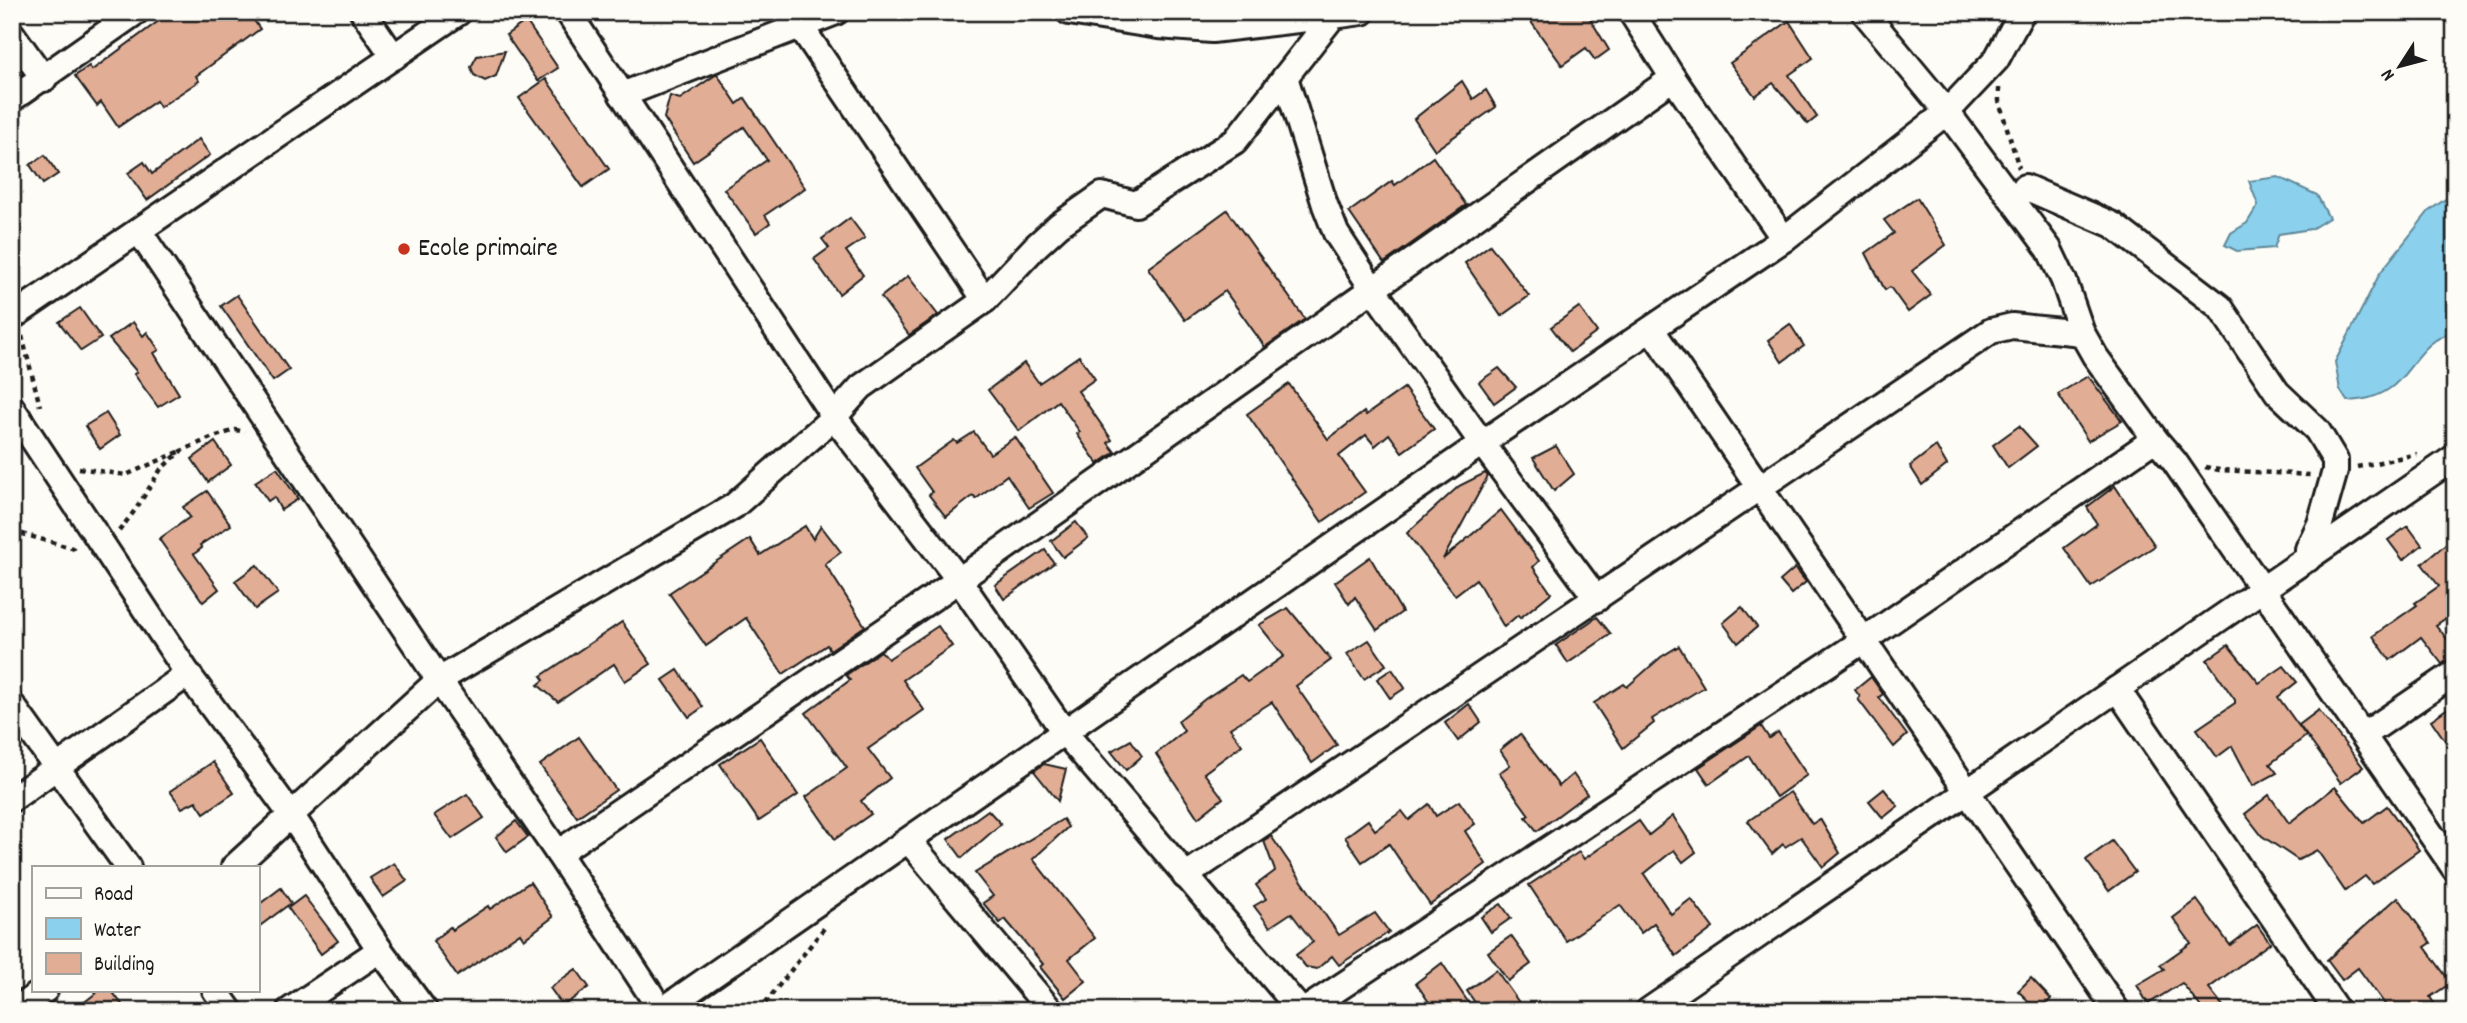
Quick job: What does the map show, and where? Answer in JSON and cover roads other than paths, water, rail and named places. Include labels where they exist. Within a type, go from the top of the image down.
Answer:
[{"type":"street","points":[[12,99],[136,12]]},
{"type":"street","points":[[363,12],[394,57]]},
{"type":"street","points":[[12,317],[459,12]]},
{"type":"street","points":[[568,12],[834,417],[959,580],[1065,733],[1302,1011],[1864,640],[2155,439]]},
{"type":"street","points":[[622,95],[795,18],[836,12]]},
{"type":"street","points":[[1069,12],[1158,26],[1212,30],[1362,12]]},
{"type":"street","points":[[1631,12],[1672,78],[1784,239]]},
{"type":"street","points":[[1864,12],[1947,112],[2049,249],[2064,281],[2082,333],[2095,356],[2174,461],[2264,589],[2455,869]]},
{"type":"street","points":[[139,231],[558,853],[661,1011],[1482,443],[1784,239],[1947,112],[1996,60],[2022,12]]},
{"type":"street","points":[[235,866],[439,680],[734,506],[834,417],[861,387],[985,300],[1059,225],[1102,195],[1136,204],[1235,141],[1333,16]]},
{"type":"street","points":[[795,18],[985,300]]},
{"type":"street","points":[[12,34],[44,79]]},
{"type":"street","points":[[1285,77],[1336,233],[1371,288],[1597,599]]},
{"type":"street","points":[[558,853],[959,580],[1672,78]]},
{"type":"street","points":[[2025,187],[2113,225],[2220,307],[2277,392],[2317,430],[2335,460],[2335,471],[2320,524],[2308,549],[2308,559]]},
{"type":"street","points":[[1185,876],[1992,331],[2012,326],[2082,333]]},
{"type":"street","points":[[1652,330],[2117,1011]]},
{"type":"street","points":[[12,408],[93,551],[188,674],[292,816],[380,950],[425,1011]]},
{"type":"street","points":[[1648,1011],[2455,457]]},
{"type":"street","points":[[2364,735],[2455,673]]},
{"type":"street","points":[[12,799],[188,674]]},
{"type":"street","points":[[2118,689],[2337,1011]]},
{"type":"street","points":[[12,705],[127,866]]},
{"type":"street","points":[[909,841],[1051,1011]]},
{"type":"street","points":[[289,1011],[380,950]]},
{"type":"street","points":[[14,1009],[42,992]]},
{"type":"street","points":[[216,992],[230,1011]]},
{"type":"water","points":[[2278,177],[2317,195],[2329,218],[2311,229],[2279,234],[2274,248],[2237,251],[2225,245],[2231,233],[2247,223],[2258,205],[2249,181]]},
{"type":"water","points":[[2455,192],[2455,333],[2434,341],[2389,389],[2369,398],[2347,401],[2340,390],[2335,362],[2380,273],[2429,211]]},
{"type":"place","name":"Ecole primaire","points":[[404,249]]}]
